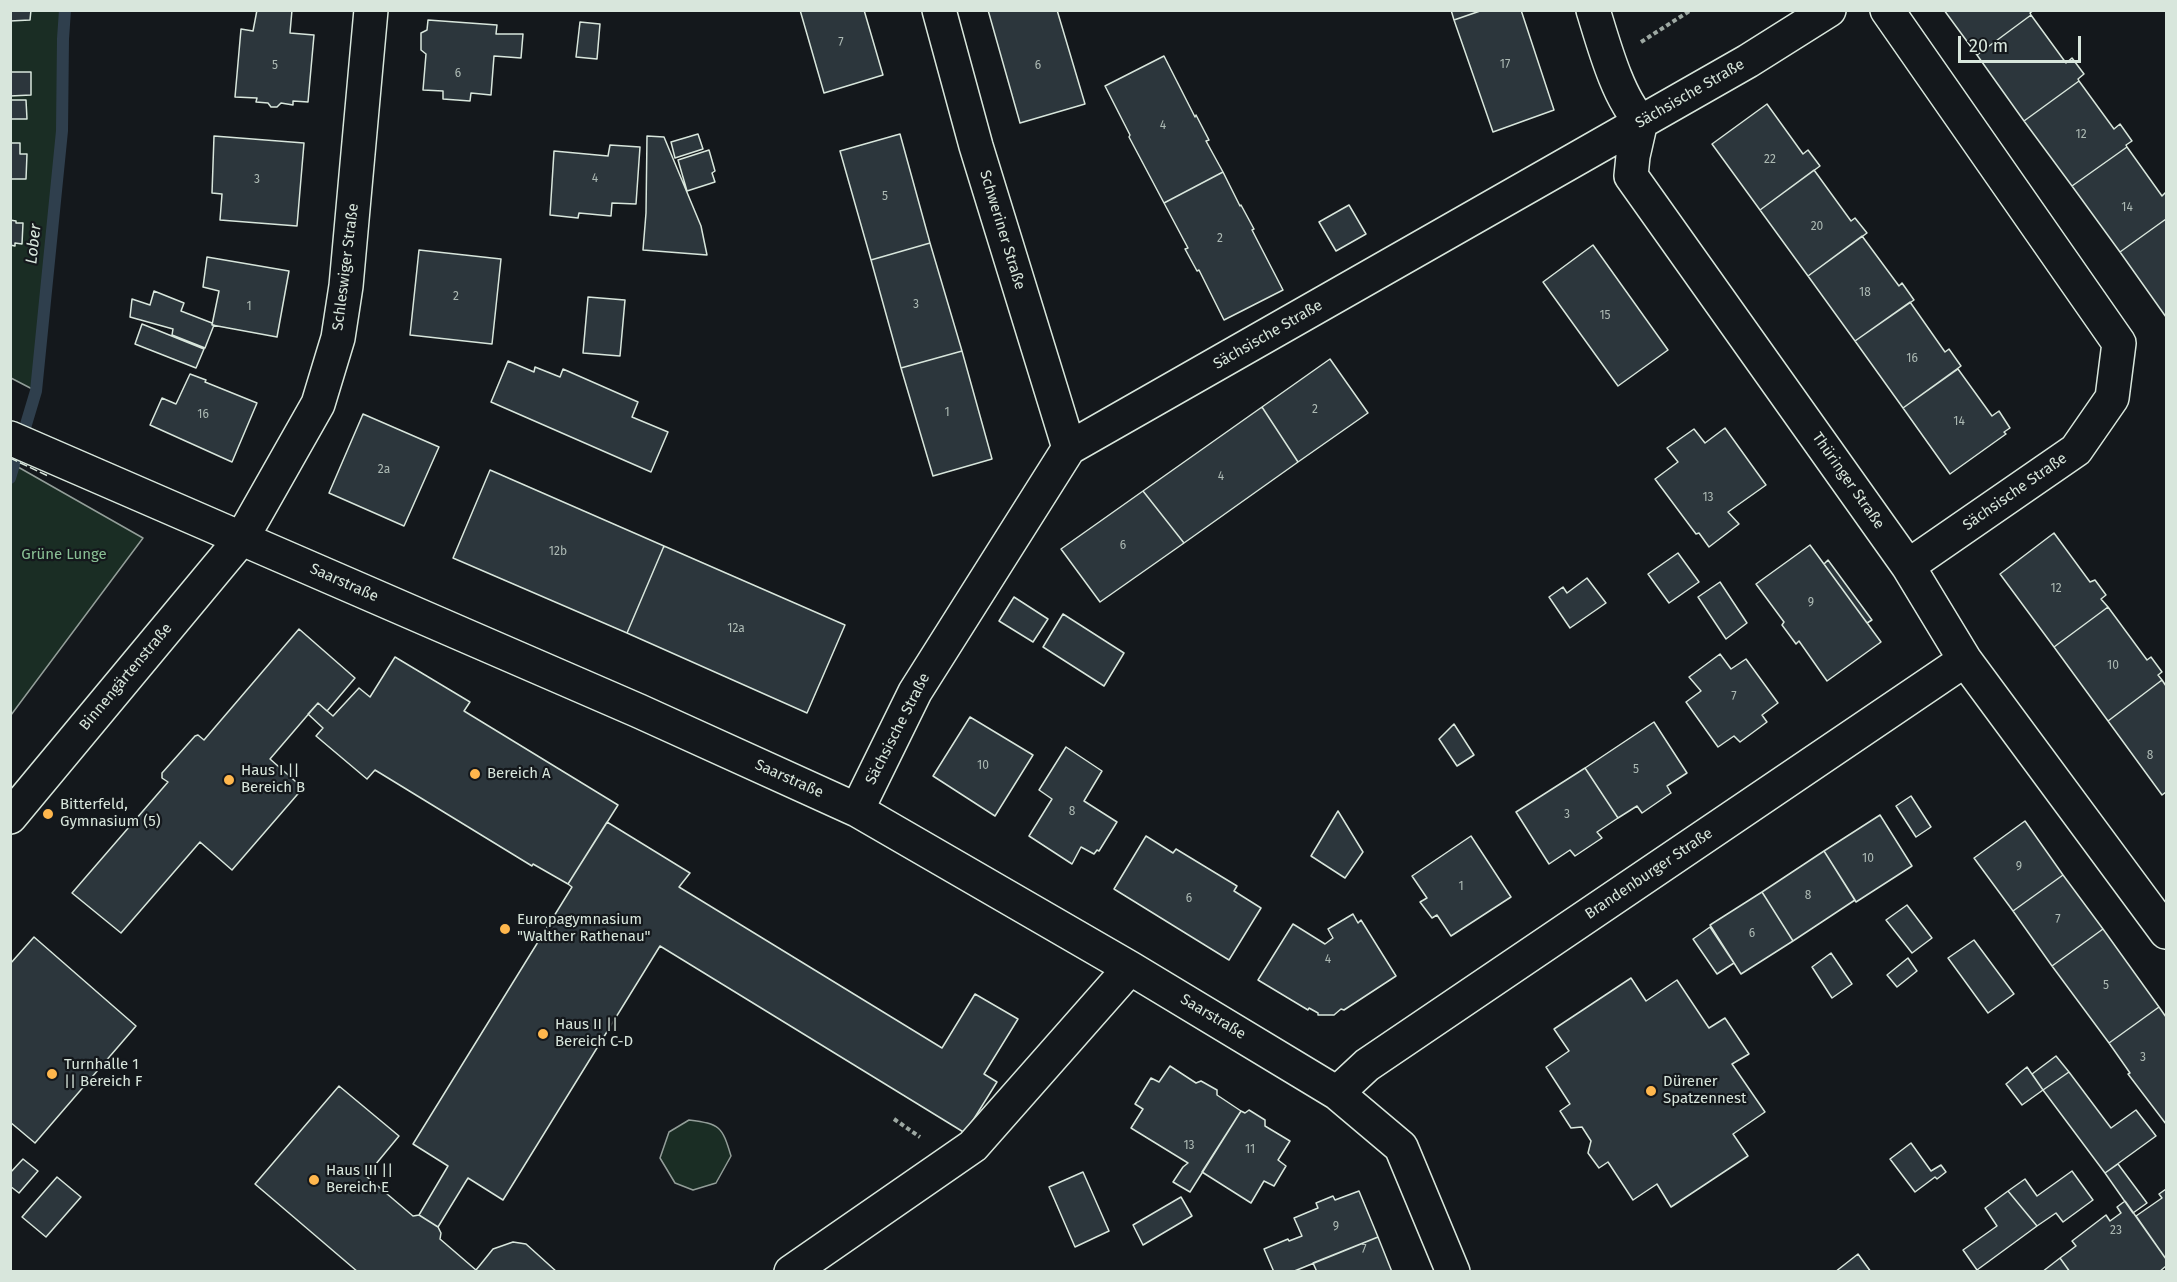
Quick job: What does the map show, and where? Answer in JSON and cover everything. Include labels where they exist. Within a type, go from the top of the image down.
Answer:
[{"type":"street","name":"Schleswiger Straße","points":[[242,538],[318,404],[338,338],[346,286],[371,10]]},
{"type":"street","name":"Schweriner Straße","points":[[939,10],[976,146],[1069,448]]},
{"type":"street","points":[[1593,10],[1610,62],[1633,113],[1641,121]]},
{"type":"street","name":"Sächsische Straße","points":[[857,810],[915,692],[1069,448],[1748,60],[1829,10]]},
{"type":"street","name":"Sächsische Straße","points":[[1887,10],[2119,343],[2112,398],[2076,450],[1908,566]]},
{"type":"street","name":"Thüringer Straße","points":[[1641,121],[1633,156],[1632,176],[1908,566],[1965,660],[2166,932]]},
{"type":"street","name":"Saarstraße","points":[[10,438],[639,711],[857,810],[1130,968],[1337,1093],[1401,1147],[1453,1272]]},
{"type":"street","name":"Binnengärtenstraße","points":[[10,816],[242,538]]},
{"type":"street","name":"Brandenburger Straße","points":[[1337,1093],[1367,1065],[1965,660]]},
{"type":"street","points":[[790,1272],[974,1146],[1130,968]]},
{"type":"path","points":[[1610,62],[1691,10]]},
{"type":"green space","points":[[10,11],[65,11],[62,131],[36,391],[11,378]]},
{"type":"green space","name":"Grüne Lunge","points":[[11,463],[143,538],[11,715]]},
{"type":"green space","points":[[689,1120],[707,1123],[718,1128],[725,1138],[731,1156],[716,1183],[693,1190],[675,1183],[660,1158],[669,1132]]},
{"type":"building","points":[[10,10],[31,10],[30,20],[10,21]]},
{"type":"building","points":[[257,10],[292,10],[290,33],[314,35],[308,102],[293,101],[293,105],[281,103],[277,107],[271,107],[268,103],[256,102],[257,98],[235,97],[241,29],[253,31]]},
{"type":"building","points":[[800,10],[864,10],[883,75],[824,93]]},
{"type":"building","points":[[988,10],[1057,10],[1085,104],[1020,123]]},
{"type":"building","points":[[1451,10],[1483,10],[1454,20]]},
{"type":"building","points":[[1483,10],[1521,10],[1554,110],[1493,132],[1454,20]]},
{"type":"building","points":[[1944,10],[2034,10],[2030,13],[2031,15],[1977,55]]},
{"type":"building","points":[[2031,15],[2066,63],[2072,58],[2084,74],[2078,79],[2079,81],[2024,121],[1977,55]]},
{"type":"building","points":[[428,20],[497,25],[496,34],[523,34],[521,58],[494,56],[491,95],[471,93],[470,101],[443,99],[443,91],[423,90],[426,54],[421,50],[421,33],[427,30]]},
{"type":"building","points":[[580,22],[600,24],[597,59],[576,57]]},
{"type":"building","points":[[1164,56],[1209,140],[1206,141],[1223,172],[1164,203],[1105,86]]},
{"type":"building","points":[[10,72],[31,72],[31,95],[10,96]]},
{"type":"building","points":[[2079,81],[2114,129],[2120,124],[2132,141],[2126,145],[2127,147],[2072,186],[2024,121]]},
{"type":"building","points":[[10,100],[26,100],[27,119],[10,119]]},
{"type":"building","points":[[1767,104],[1803,154],[1808,150],[1820,166],[1760,210],[1712,144]]},
{"type":"building","points":[[698,134],[703,149],[675,158],[671,142]]},
{"type":"building","points":[[900,134],[930,243],[871,260],[840,151]]},
{"type":"building","points":[[214,136],[304,143],[297,226],[220,220],[222,194],[212,193]]},
{"type":"building","points":[[647,136],[664,137],[701,226],[707,255],[643,250]]},
{"type":"building","points":[[10,143],[20,143],[20,154],[27,154],[26,179],[10,179]]},
{"type":"building","points":[[610,145],[640,147],[636,204],[612,203],[611,216],[579,213],[578,218],[550,215],[554,151],[608,156]]},
{"type":"building","points":[[2127,147],[2162,196],[2166,192],[2166,219],[2120,252],[2072,186]]},
{"type":"building","points":[[709,150],[715,171],[712,173],[715,182],[687,191],[678,160]]},
{"type":"building","points":[[1814,170],[1851,221],[1855,218],[1867,233],[1808,276],[1760,210]]},
{"type":"building","points":[[1223,172],[1283,290],[1224,320],[1199,270],[1197,271],[1185,249],[1188,248],[1164,203]]},
{"type":"building","points":[[1349,205],[1366,234],[1336,251],[1319,222]]},
{"type":"building","points":[[2166,219],[2166,317],[2120,252]]},
{"type":"building","points":[[10,220],[23,223],[22,244],[10,245]]},
{"type":"building","points":[[1862,236],[1899,286],[1902,283],[1914,300],[1855,341],[1808,276]]},
{"type":"building","points":[[930,243],[962,351],[901,368],[871,260]]},
{"type":"building","points":[[1593,245],[1668,350],[1618,386],[1543,282]]},
{"type":"building","points":[[419,250],[501,259],[492,344],[410,335]]},
{"type":"building","points":[[207,257],[289,271],[277,337],[212,325],[219,291],[203,287]]},
{"type":"building","points":[[154,291],[184,303],[181,311],[214,325],[205,348],[172,335],[173,329],[130,317],[132,299],[150,305]]},
{"type":"building","points":[[588,297],[625,300],[620,356],[583,353]]},
{"type":"building","points":[[1910,302],[1945,352],[1949,349],[1961,366],[1903,408],[1855,341]]},
{"type":"building","points":[[142,324],[204,349],[196,368],[135,344]]},
{"type":"building","points":[[962,351],[992,459],[933,476],[901,368]]},
{"type":"building","points":[[1330,359],[1368,413],[1298,462],[1262,407]]},
{"type":"building","points":[[508,361],[534,372],[535,367],[560,377],[563,369],[638,402],[632,417],[668,432],[651,472],[491,402]]},
{"type":"building","points":[[1958,369],[1992,416],[1999,411],[2010,428],[2004,432],[2006,434],[1950,474],[1903,408]]},
{"type":"building","points":[[190,374],[257,403],[232,462],[150,425],[162,398],[176,404]]},
{"type":"building","points":[[1262,407],[1298,462],[1184,543],[1143,491]]},
{"type":"building","points":[[363,414],[439,447],[404,526],[329,493]]},
{"type":"building","points":[[1725,428],[1766,485],[1728,512],[1739,524],[1709,547],[1699,533],[1696,534],[1655,479],[1678,462],[1667,448],[1694,429],[1705,443]]},
{"type":"building","points":[[490,470],[664,546],[627,633],[453,558]]},
{"type":"building","points":[[1143,491],[1184,543],[1100,602],[1061,549]]},
{"type":"building","points":[[2054,533],[2090,582],[2095,580],[2106,595],[2101,599],[2108,607],[2054,647],[2000,574]]},
{"type":"building","points":[[1810,545],[1881,642],[1827,681],[1799,641],[1796,644],[1782,625],[1784,622],[1756,584]]},
{"type":"building","points":[[664,546],[845,625],[807,713],[627,633]]},
{"type":"building","points":[[1678,553],[1699,582],[1669,603],[1648,574]]},
{"type":"building","points":[[1828,560],[1872,620],[1867,623],[1824,564]]},
{"type":"building","points":[[1587,578],[1606,603],[1570,628],[1549,597],[1563,587],[1567,593]]},
{"type":"building","points":[[1720,582],[1747,623],[1726,639],[1698,597]]},
{"type":"building","points":[[1014,597],[1048,619],[1033,642],[999,621]]},
{"type":"building","points":[[2108,607],[2147,660],[2151,657],[2162,672],[2158,675],[2162,680],[2108,721],[2054,647]]},
{"type":"building","points":[[1063,614],[1124,653],[1104,686],[1043,647]]},
{"type":"building","name":"Haus I || Bereich B","points":[[299,629],[355,678],[327,711],[318,703],[270,759],[303,788],[232,870],[200,842],[121,933],[72,893],[168,782],[162,778],[162,773],[195,736],[198,735],[204,740]]},
{"type":"building","points":[[1720,654],[1731,669],[1746,659],[1778,703],[1762,715],[1767,722],[1740,742],[1734,736],[1718,747],[1686,702],[1701,691],[1689,677]]},
{"type":"building","name":"Bereich A","points":[[395,657],[470,702],[464,711],[618,805],[568,884],[533,864],[532,866],[375,770],[367,779],[316,736],[323,728],[308,714],[318,703],[333,716],[359,688],[370,697]]},
{"type":"building","points":[[2162,680],[2166,686],[2166,792],[2162,795],[2108,721]]},
{"type":"building","points":[[970,717],[1033,755],[995,816],[933,776]]},
{"type":"building","points":[[1654,722],[1687,773],[1667,786],[1671,793],[1642,813],[1637,806],[1618,818],[1585,768]]},
{"type":"building","points":[[1454,724],[1474,755],[1457,766],[1439,739]]},
{"type":"building","points":[[1066,747],[1102,771],[1084,801],[1117,822],[1099,851],[1097,850],[1094,854],[1081,847],[1072,864],[1029,836],[1052,799],[1039,790]]},
{"type":"building","points":[[1585,768],[1618,818],[1597,832],[1602,838],[1575,856],[1570,850],[1549,864],[1516,812]]},
{"type":"building","points":[[1911,796],[1931,827],[1916,837],[1896,806]]},
{"type":"building","points":[[1338,811],[1363,852],[1345,878],[1311,856]]},
{"type":"building","points":[[1880,815],[1912,866],[1856,902],[1824,851]]},
{"type":"building","points":[[2025,821],[2063,875],[2013,911],[1974,858]]},
{"type":"building","name":"Haus II || Bereich C-D","points":[[607,822],[690,873],[679,887],[942,1048],[975,994],[1018,1019],[984,1074],[997,1082],[965,1133],[660,946],[503,1200],[468,1178],[438,1227],[419,1215],[448,1166],[413,1144],[572,887],[568,884]]},
{"type":"building","points":[[1146,836],[1173,853],[1176,849],[1237,886],[1234,891],[1261,908],[1229,960],[1114,889]]},
{"type":"building","points":[[1471,836],[1511,897],[1451,936],[1437,915],[1432,918],[1420,902],[1427,898],[1412,876]]},
{"type":"building","points":[[1824,851],[1855,900],[1793,941],[1762,892]]},
{"type":"building","points":[[2063,875],[2103,929],[2052,966],[2013,911]]},
{"type":"building","points":[[1762,892],[1793,941],[1741,974],[1710,925]]},
{"type":"building","points":[[1907,905],[1932,938],[1912,953],[1886,920]]},
{"type":"building","points":[[1353,914],[1358,923],[1361,920],[1396,976],[1334,1015],[1318,1015],[1258,980],[1293,924],[1325,944],[1333,938],[1328,929]]},
{"type":"building","points":[[1710,927],[1734,963],[1717,974],[1693,939]]},
{"type":"building","points":[[2103,929],[2159,1007],[2109,1043],[2052,966]]},
{"type":"building","name":"Turnhalle 1 || Bereich F","points":[[34,937],[136,1026],[35,1143],[10,1122],[10,964]]},
{"type":"building","points":[[1974,940],[2014,994],[1988,1013],[1948,958]]},
{"type":"building","points":[[1831,953],[1852,984],[1832,998],[1812,967]]},
{"type":"building","points":[[1908,958],[1917,971],[1897,987],[1887,975]]},
{"type":"building","points":[[1631,978],[1646,1001],[1677,980],[1709,1028],[1725,1018],[1749,1054],[1732,1064],[1765,1112],[1733,1134],[1748,1156],[1671,1207],[1657,1184],[1633,1200],[1608,1162],[1599,1168],[1588,1153],[1591,1141],[1582,1127],[1571,1128],[1560,1111],[1570,1104],[1546,1067],[1569,1051],[1554,1029]]},
{"type":"building","points":[[2159,1007],[2166,1017],[2166,1124],[2128,1074],[2130,1073],[2109,1043]]},
{"type":"building","points":[[2056,1056],[2069,1072],[2043,1090],[2032,1074]]},
{"type":"building","points":[[1170,1066],[1196,1083],[1201,1081],[1217,1090],[1217,1095],[1241,1111],[1190,1192],[1173,1182],[1188,1163],[1131,1128],[1143,1109],[1135,1104],[1151,1078],[1159,1082]]},
{"type":"building","points":[[2027,1067],[2043,1090],[2022,1105],[2006,1084]]},
{"type":"building","points":[[2069,1072],[2111,1128],[2136,1110],[2156,1136],[2105,1173],[2043,1090]]},
{"type":"building","name":"Haus III || Bereich E","points":[[339,1086],[399,1136],[366,1176],[413,1216],[419,1215],[438,1227],[441,1233],[440,1239],[476,1270],[493,1249],[513,1242],[526,1244],[557,1272],[358,1272],[255,1184]]},
{"type":"building","points":[[1249,1110],[1265,1120],[1265,1126],[1290,1141],[1278,1160],[1286,1166],[1274,1186],[1264,1181],[1251,1203],[1202,1172],[1241,1111],[1245,1113]]},
{"type":"building","points":[[1911,1143],[1931,1171],[1941,1165],[1946,1172],[1915,1192],[1890,1159]]},
{"type":"building","points":[[23,1159],[38,1171],[19,1193],[10,1186],[10,1173]]},
{"type":"building","points":[[2118,1164],[2147,1203],[2133,1213],[2105,1173]]},
{"type":"building","points":[[2072,1171],[2093,1200],[2063,1222],[2056,1213],[2037,1226],[2008,1191],[2025,1179],[2037,1196]]},
{"type":"building","points":[[1083,1172],[1109,1231],[1075,1247],[1049,1187]]},
{"type":"building","points":[[57,1177],[81,1197],[46,1237],[22,1217]]},
{"type":"building","points":[[2166,1189],[2166,1259],[2136,1216],[2162,1198],[2159,1194]]},
{"type":"building","points":[[1359,1191],[1378,1237],[1292,1272],[1274,1272],[1264,1249],[1302,1236],[1294,1218],[1318,1208],[1316,1203],[1333,1196],[1335,1200]]},
{"type":"building","points":[[2008,1191],[2037,1226],[1977,1270],[1963,1250],[1997,1226],[1985,1208]]},
{"type":"building","points":[[1181,1197],[1192,1216],[1143,1245],[1133,1225]]},
{"type":"building","points":[[2125,1201],[2166,1259],[2166,1266],[2159,1272],[2070,1272],[2060,1258],[2076,1246],[2072,1241],[2106,1215],[2110,1221],[2121,1213],[2117,1207]]},
{"type":"building","points":[[1378,1237],[1392,1272],[1317,1272],[1313,1263]]},
{"type":"building","points":[[1858,1254],[1871,1272],[1835,1272]]},
{"type":"building","points":[[2060,1258],[2070,1272],[2042,1272]]},
{"type":"waterway","name":"Lober","points":[[10,478],[36,391],[62,131],[65,10]]},
{"type":"fence","points":[[10,458],[48,476]]},
{"type":"place","name":"Bereich A","points":[[475,774]]},
{"type":"place","name":"Haus I || Bereich B","points":[[229,780]]},
{"type":"place","name":"Bitterfeld, Gymnasium (5)","points":[[48,814]]},
{"type":"place","name":"Europagymnasium \"Walther Rathenau\"","points":[[505,929]]},
{"type":"place","name":"Haus II || Bereich C-D","points":[[543,1034]]},
{"type":"place","name":"Turnhalle 1 || Bereich F","points":[[52,1074]]},
{"type":"place","name":"Dürener Spatzennest","points":[[1651,1091]]},
{"type":"place","name":"Haus III || Bereich E","points":[[314,1180]]}]
